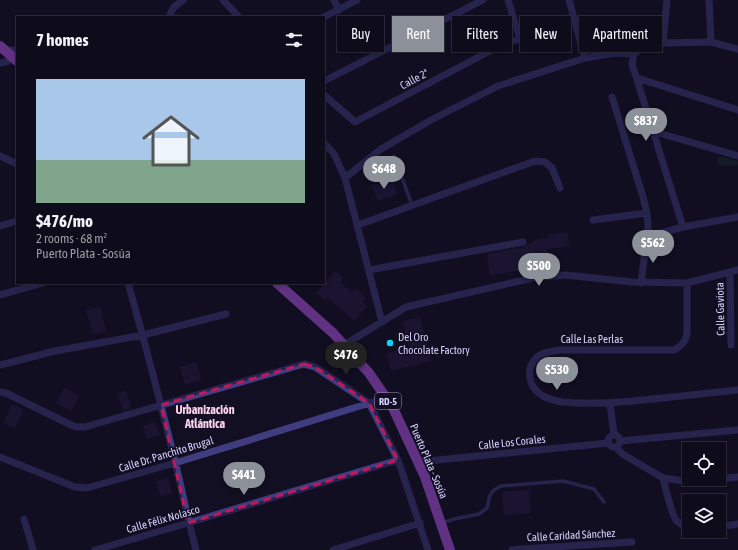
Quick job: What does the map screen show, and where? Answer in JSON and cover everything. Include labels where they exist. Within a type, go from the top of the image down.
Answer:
[{"type":"main road","name":"Puerto Plata - Sosúa","points":[[278,284],[333,333],[369,373],[393,408],[425,477],[450,550]]},
{"type":"street","points":[[169,16],[173,8],[183,0]]},
{"type":"street","points":[[223,0],[238,16]]},
{"type":"street","points":[[334,0],[339,10]]},
{"type":"street","points":[[325,17],[357,0]]},
{"type":"street","points":[[325,80],[483,0]]},
{"type":"street","points":[[508,0],[520,39]]},
{"type":"street","points":[[569,0],[585,58]]},
{"type":"street","points":[[663,43],[667,0]]},
{"type":"street","points":[[709,0],[711,42]]},
{"type":"street","name":"Calle 2ª","points":[[325,96],[355,122],[505,43],[520,39]]},
{"type":"street","points":[[682,227],[632,64],[634,54],[642,47],[663,43],[711,42],[738,49]]},
{"type":"street","points":[[0,63],[8,61],[10,53]]},
{"type":"street","points":[[345,178],[381,149],[431,120],[498,86],[585,58],[614,53],[634,54]]},
{"type":"street","points":[[637,78],[738,110]]},
{"type":"street","points":[[612,97],[647,213],[649,241],[645,252],[641,283]]},
{"type":"street","points":[[652,131],[738,156]]},
{"type":"street","points":[[325,143],[334,154],[345,178],[382,322]]},
{"type":"street","points":[[0,156],[16,164]]},
{"type":"street","points":[[358,225],[535,161],[545,162],[552,168],[560,188]]},
{"type":"street","points":[[593,220],[647,213]]},
{"type":"street","points":[[649,241],[657,234],[682,227],[738,217]]},
{"type":"street","points":[[0,226],[16,221]]},
{"type":"street","points":[[369,270],[523,242]]},
{"type":"street","points":[[344,345],[406,307],[533,278],[566,275],[641,283],[687,282],[738,270]]},
{"type":"street","name":"Calle Gaviota","points":[[730,272],[731,345]]},
{"type":"street","name":"Calle Las Perlas","points":[[687,282],[687,334],[686,341],[681,347],[674,350],[560,350],[548,352],[538,356],[531,365],[529,375],[533,387],[542,395],[552,400],[564,402],[610,403],[738,390]]},
{"type":"street","points":[[0,295],[39,284]]},
{"type":"street","points":[[128,284],[161,405],[188,523],[196,550]]},
{"type":"street","points":[[0,366],[55,351],[143,335],[226,314]]},
{"type":"street","points":[[0,392],[6,393],[76,427],[85,427],[304,364],[315,367],[369,403],[398,460],[428,550]]},
{"type":"street","name":"Calle Dr. Panchito Brugal","points":[[0,457],[75,487],[87,488],[175,463],[386,398]]},
{"type":"street","points":[[610,403],[614,435],[618,437],[615,444],[624,455],[663,478],[682,481]]},
{"type":"street","name":"Calle Los Corales","points":[[418,462],[615,444],[738,430]]},
{"type":"street","name":"Calle Félix Nolasco","points":[[95,550],[398,460]]},
{"type":"street","points":[[726,478],[738,477]]},
{"type":"street","points":[[663,478],[673,512],[677,520],[682,525]]},
{"type":"street","points":[[24,519],[33,550]]},
{"type":"street","points":[[333,550],[420,523]]},
{"type":"street","points":[[726,526],[738,524]]},
{"type":"street","name":"Calle Caridad Sánchez","points":[[512,550],[632,542]]},
{"type":"lane","points":[[394,156],[412,205]]},
{"type":"lane","points":[[441,523],[479,514],[487,508],[490,495],[494,490],[501,486],[563,481],[594,489],[604,502]]},
{"type":"highlighted area","points":[[304,364],[315,367],[369,403],[398,460],[188,523],[161,405]]},
{"type":"green space","points":[[718,157],[736,160],[738,161],[738,165],[720,166],[717,162]]},
{"type":"building","points":[[391,178],[397,194],[378,201],[372,185]]},
{"type":"building","points":[[567,232],[570,246],[547,249],[549,269],[523,275],[522,270],[490,275],[487,254],[524,247],[533,243],[533,240],[548,238],[548,235]]},
{"type":"building","points":[[335,271],[343,278],[340,282],[351,292],[355,288],[366,297],[363,302],[367,306],[355,321],[327,297],[325,300],[316,293]]},
{"type":"building","points":[[100,307],[106,331],[93,334],[86,310]]},
{"type":"building","points":[[420,317],[431,361],[391,371],[387,353],[409,348],[403,321]]},
{"type":"building","points":[[196,362],[201,380],[185,385],[180,367]]},
{"type":"building","points":[[64,388],[79,395],[71,411],[56,403]]},
{"type":"building","points":[[126,391],[131,408],[123,411],[118,393]]},
{"type":"building","points":[[12,404],[23,409],[15,428],[4,423]]},
{"type":"building","points":[[155,422],[160,435],[147,439],[143,426]]},
{"type":"building","points":[[168,478],[172,493],[160,496],[156,482]]},
{"type":"building","points":[[529,490],[531,513],[504,515],[502,492]]},
{"type":"place","name":"Del Oro Chocolate Factory","points":[[390,343]]},
{"type":"district","name":"Urbanización Atlántica","points":[[205,417]]}]
